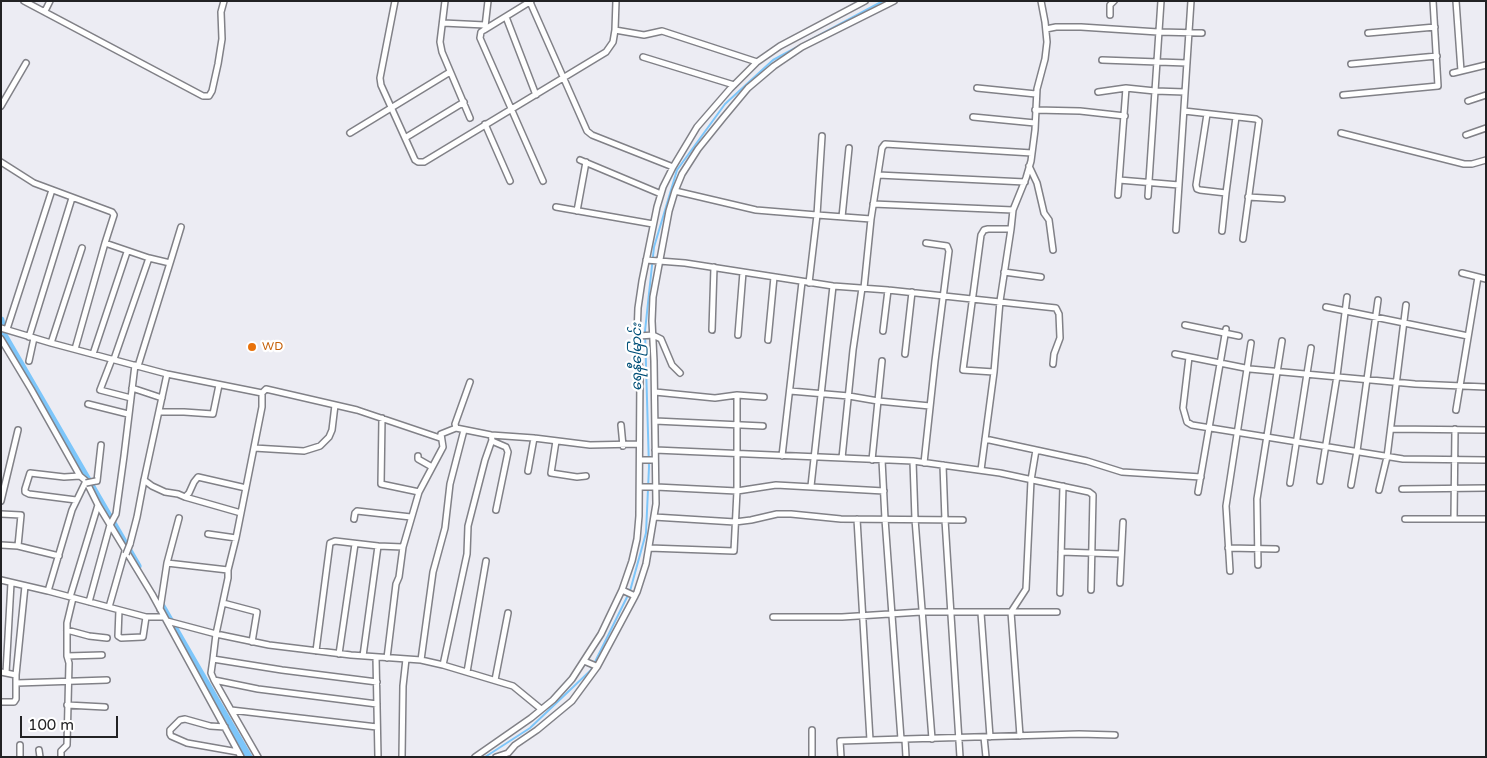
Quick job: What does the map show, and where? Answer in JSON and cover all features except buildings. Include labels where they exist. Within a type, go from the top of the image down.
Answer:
[{"type":"street","points":[[24,1],[203,96],[209,96],[212,91],[222,39],[221,12],[224,1]]},
{"type":"street","points":[[45,11],[50,1]]},
{"type":"street","points":[[395,1],[380,78],[381,85],[415,160],[418,162],[424,162],[606,52],[612,42],[616,1]]},
{"type":"street","points":[[445,1],[440,47],[470,118]]},
{"type":"street","points":[[488,1],[484,27],[480,38],[543,181]]},
{"type":"street","points":[[474,757],[506,736],[553,700],[585,661],[623,591],[637,539],[641,487],[638,308],[660,194],[673,166],[697,127],[757,62],[780,46],[865,1]]},
{"type":"street","points":[[496,757],[510,755],[515,745],[537,730],[572,701],[598,667],[634,596],[646,564],[656,504],[652,302],[658,261],[669,211],[682,174],[698,149],[722,118],[748,88],[774,66],[810,42],[894,1]]},
{"type":"street","points":[[981,470],[994,372],[1000,301],[1013,210],[1024,182],[1032,153],[1036,94],[1045,59],[1047,42],[1041,1]]},
{"type":"street","points":[[1110,14],[1110,5],[1114,1]]},
{"type":"street","points":[[1148,196],[1161,1]]},
{"type":"street","points":[[1176,230],[1191,1]]},
{"type":"street","points":[[1344,95],[1438,86],[1434,1]]},
{"type":"street","points":[[1456,1],[1461,72]]},
{"type":"street","points":[[442,23],[484,27],[506,17],[531,2],[587,131],[673,166]]},
{"type":"street","points":[[506,17],[536,95]]},
{"type":"street","points":[[1046,29],[1081,26],[1158,32],[1202,33]]},
{"type":"street","points":[[1368,33],[1435,27]]},
{"type":"street","points":[[614,30],[644,35],[662,31],[757,62]]},
{"type":"street","points":[[803,34],[810,42]]},
{"type":"street","points":[[1351,64],[1437,56]]},
{"type":"street","points":[[643,57],[734,86]]},
{"type":"street","points":[[1102,60],[1187,63]]},
{"type":"street","points":[[1,106],[26,63]]},
{"type":"street","points":[[1453,74],[1486,65]]},
{"type":"street","points":[[350,133],[450,72]]},
{"type":"street","points":[[977,88],[1036,94]]},
{"type":"street","points":[[1098,92],[1126,88],[1155,92],[1185,92]]},
{"type":"street","points":[[1118,194],[1126,88]]},
{"type":"street","points":[[1468,101],[1486,95]]},
{"type":"street","points":[[405,138],[464,102]]},
{"type":"street","points":[[1035,110],[1080,111],[1125,116]]},
{"type":"street","points":[[1184,111],[1256,119],[1259,121],[1243,239]]},
{"type":"street","points":[[1207,114],[1196,188],[1226,193]]},
{"type":"street","points":[[973,117],[1035,123]]},
{"type":"street","points":[[1222,232],[1236,117]]},
{"type":"street","points":[[486,124],[510,181]]},
{"type":"street","points":[[1466,135],[1486,128]]},
{"type":"street","points":[[1341,133],[1464,164],[1486,160]]},
{"type":"street","points":[[809,283],[817,215],[822,136]]},
{"type":"street","points":[[842,458],[873,204],[882,148],[885,144],[1032,153]]},
{"type":"street","points":[[842,217],[849,148]]},
{"type":"street","points":[[580,160],[660,194]]},
{"type":"street","points":[[1,162],[34,183],[114,214],[74,349]]},
{"type":"street","points":[[577,210],[586,162]]},
{"type":"street","points":[[1029,166],[1037,183],[1044,212],[1049,220],[1053,250]]},
{"type":"street","points":[[878,175],[1024,182]]},
{"type":"street","points":[[1119,180],[1179,186]]},
{"type":"street","points":[[52,190],[4,329],[167,374],[357,410],[382,421],[440,438],[441,434],[456,428],[491,438],[639,448]]},
{"type":"street","points":[[675,191],[756,210],[871,220]]},
{"type":"street","points":[[1248,196],[1282,199]]},
{"type":"street","points":[[29,360],[31,338],[72,198]]},
{"type":"street","points":[[873,204],[1013,210]]},
{"type":"street","points":[[556,207],[653,224]]},
{"type":"street","points":[[89,602],[110,525],[116,514],[136,366],[181,227]]},
{"type":"street","points":[[994,372],[963,370],[981,234],[984,230],[988,229],[1011,229]]},
{"type":"street","points":[[924,463],[948,247],[926,243]]},
{"type":"street","points":[[105,244],[127,252],[170,263]]},
{"type":"street","points":[[51,343],[82,248]]},
{"type":"street","points":[[93,354],[127,252]]},
{"type":"street","points":[[131,398],[100,390],[149,258]]},
{"type":"street","points":[[647,260],[686,263],[833,286],[912,292],[1056,308],[1058,311],[1060,338],[1054,354],[1053,364]]},
{"type":"street","points":[[712,330],[714,267]]},
{"type":"street","points":[[738,335],[743,272]]},
{"type":"street","points":[[1004,272],[1041,277]]},
{"type":"street","points":[[1462,273],[1486,279]]},
{"type":"street","points":[[768,340],[774,277]]},
{"type":"street","points":[[1456,410],[1478,277]]},
{"type":"street","points":[[782,456],[802,282]]},
{"type":"street","points":[[811,486],[833,286]]},
{"type":"street","points":[[883,331],[888,290]]},
{"type":"street","points":[[905,354],[912,292]]},
{"type":"street","points":[[1320,482],[1338,376],[1347,297]]},
{"type":"street","points":[[1351,485],[1378,300]]},
{"type":"street","points":[[1379,490],[1387,457],[1406,305]]},
{"type":"street","points":[[1326,307],[1468,336]]},
{"type":"street","points":[[1185,325],[1226,331],[1239,336]]},
{"type":"street","points":[[1198,492],[1226,331]]},
{"type":"street","points":[[639,336],[652,335],[661,339],[672,364],[680,373]]},
{"type":"street","points":[[1,339],[32,389],[80,476],[86,482],[125,552],[160,608],[239,754]]},
{"type":"street","points":[[1258,565],[1257,499],[1282,341]]},
{"type":"street","points":[[1230,572],[1226,506],[1250,343]]},
{"type":"street","points":[[1290,483],[1311,348]]},
{"type":"street","points":[[1175,354],[1247,368],[1415,384],[1486,387]]},
{"type":"street","points":[[1188,357],[1183,408],[1188,422],[1192,425],[1403,459],[1486,460]]},
{"type":"street","points":[[872,460],[882,361]]},
{"type":"street","points":[[110,607],[137,517],[167,374]]},
{"type":"street","points":[[456,428],[455,424],[470,382]]},
{"type":"street","points":[[159,412],[213,414],[220,385]]},
{"type":"street","points":[[132,388],[162,398]]},
{"type":"street","points":[[790,391],[930,406]]},
{"type":"street","points":[[258,757],[211,673],[228,570],[264,392]]},
{"type":"street","points":[[654,392],[715,398],[737,395],[764,396]]},
{"type":"street","points":[[649,548],[734,551],[738,454],[737,395]]},
{"type":"street","points":[[88,404],[128,414]]},
{"type":"street","points":[[254,448],[304,451],[320,446],[329,437],[332,430],[335,406]]},
{"type":"street","points":[[655,420],[763,426]]},
{"type":"street","points":[[382,421],[381,484],[419,492]]},
{"type":"street","points":[[621,425],[623,446]]},
{"type":"street","points":[[1391,429],[1486,430]]},
{"type":"street","points":[[1,501],[18,430]]},
{"type":"street","points":[[1454,519],[1455,430]]},
{"type":"street","points":[[421,660],[433,572],[445,528],[450,484],[464,431]]},
{"type":"street","points":[[387,658],[396,584],[399,577],[403,547],[419,492],[442,443],[441,434]]},
{"type":"street","points":[[491,438],[506,447],[508,452],[496,510]]},
{"type":"street","points":[[443,665],[467,554],[468,526],[491,438]]},
{"type":"street","points":[[985,439],[1087,461],[1122,472],[1201,477]]},
{"type":"street","points":[[528,471],[534,440]]},
{"type":"street","points":[[556,443],[551,473],[578,477],[586,476]]},
{"type":"street","points":[[86,482],[97,480],[101,445]]},
{"type":"street","points":[[655,450],[913,461],[981,470],[1089,492],[1093,495],[1091,590]]},
{"type":"street","points":[[1020,736],[1012,612],[1026,589],[1030,480],[1036,450]]},
{"type":"street","points":[[418,456],[418,459],[432,467]]},
{"type":"street","points":[[641,460],[655,460]]},
{"type":"street","points":[[882,460],[892,614],[906,757]]},
{"type":"street","points":[[913,461],[921,612],[932,739]]},
{"type":"street","points":[[943,465],[960,757]]},
{"type":"street","points":[[76,500],[29,494],[26,493],[25,489],[30,473],[64,477],[80,476]]},
{"type":"street","points":[[186,497],[198,478],[246,488]]},
{"type":"street","points":[[144,480],[165,492],[178,494],[241,513]]},
{"type":"street","points":[[48,591],[76,500],[86,482]]},
{"type":"street","points":[[641,487],[737,491],[776,485],[884,491]]},
{"type":"street","points":[[1060,593],[1063,486]]},
{"type":"street","points":[[1402,489],[1486,488]]},
{"type":"street","points":[[61,757],[61,751],[67,745],[69,663],[67,656],[67,630],[71,597],[98,506]]},
{"type":"street","points":[[354,519],[357,511],[411,517]]},
{"type":"street","points":[[1,514],[21,515],[18,546]]},
{"type":"street","points":[[654,518],[735,522],[777,514],[857,519],[963,520]]},
{"type":"street","points":[[160,608],[167,563],[179,518]]},
{"type":"street","points":[[857,519],[870,740]]},
{"type":"street","points":[[1405,519],[1486,519]]},
{"type":"street","points":[[1120,583],[1123,522]]},
{"type":"street","points":[[208,534],[236,538]]},
{"type":"street","points":[[316,651],[329,545],[336,541],[403,547]]},
{"type":"street","points":[[340,654],[355,544]]},
{"type":"street","points":[[1,545],[18,546],[59,556]]},
{"type":"street","points":[[363,656],[378,546]]},
{"type":"street","points":[[1228,548],[1276,549]]},
{"type":"street","points":[[1061,552],[1121,554]]},
{"type":"street","points":[[467,672],[486,561]]},
{"type":"street","points":[[167,563],[228,570]]},
{"type":"street","points":[[1,580],[252,642],[340,654],[421,660],[443,665],[513,686],[541,709]]},
{"type":"street","points":[[11,583],[4,672],[16,675]]},
{"type":"street","points":[[1,708],[2,702],[15,701],[25,586]]},
{"type":"street","points":[[623,591],[634,596]]},
{"type":"street","points":[[223,604],[257,612],[252,642]]},
{"type":"street","points":[[119,610],[118,636],[121,638],[143,636],[146,617]]},
{"type":"street","points":[[773,617],[921,612],[1057,612]]},
{"type":"street","points":[[981,613],[987,737],[986,757]]},
{"type":"street","points":[[495,680],[508,614]]},
{"type":"street","points":[[67,630],[89,636],[107,638]]},
{"type":"street","points":[[67,656],[102,655]]},
{"type":"street","points":[[376,657],[378,757]]},
{"type":"street","points":[[213,659],[300,673],[377,682]]},
{"type":"street","points":[[402,757],[403,686],[406,659]]},
{"type":"street","points":[[585,661],[596,666]]},
{"type":"street","points":[[16,683],[107,680]]},
{"type":"street","points":[[214,680],[258,690],[377,704]]},
{"type":"street","points":[[68,705],[105,707]]},
{"type":"street","points":[[231,710],[377,727]]},
{"type":"street","points":[[224,727],[210,726],[185,719],[180,720],[170,730],[170,734],[188,743],[239,754]]},
{"type":"street","points":[[812,730],[812,757]]},
{"type":"street","points":[[840,757],[840,741],[1079,734],[1115,735]]},
{"type":"street","points":[[20,745],[20,757]]},
{"type":"street","points":[[39,750],[40,757]]},
{"type":"waterway","name":"ရေနီမြောင်း","points":[[485,757],[530,728],[591,670],[630,591],[646,533],[649,467],[645,331],[654,247],[677,170],[725,104],[773,60],[883,1]]},
{"type":"waterway","points":[[1,320],[4,335],[138,566]]},
{"type":"waterway","points":[[159,601],[249,757]]},
{"type":"place","name":"WD","points":[[252,347]]}]
